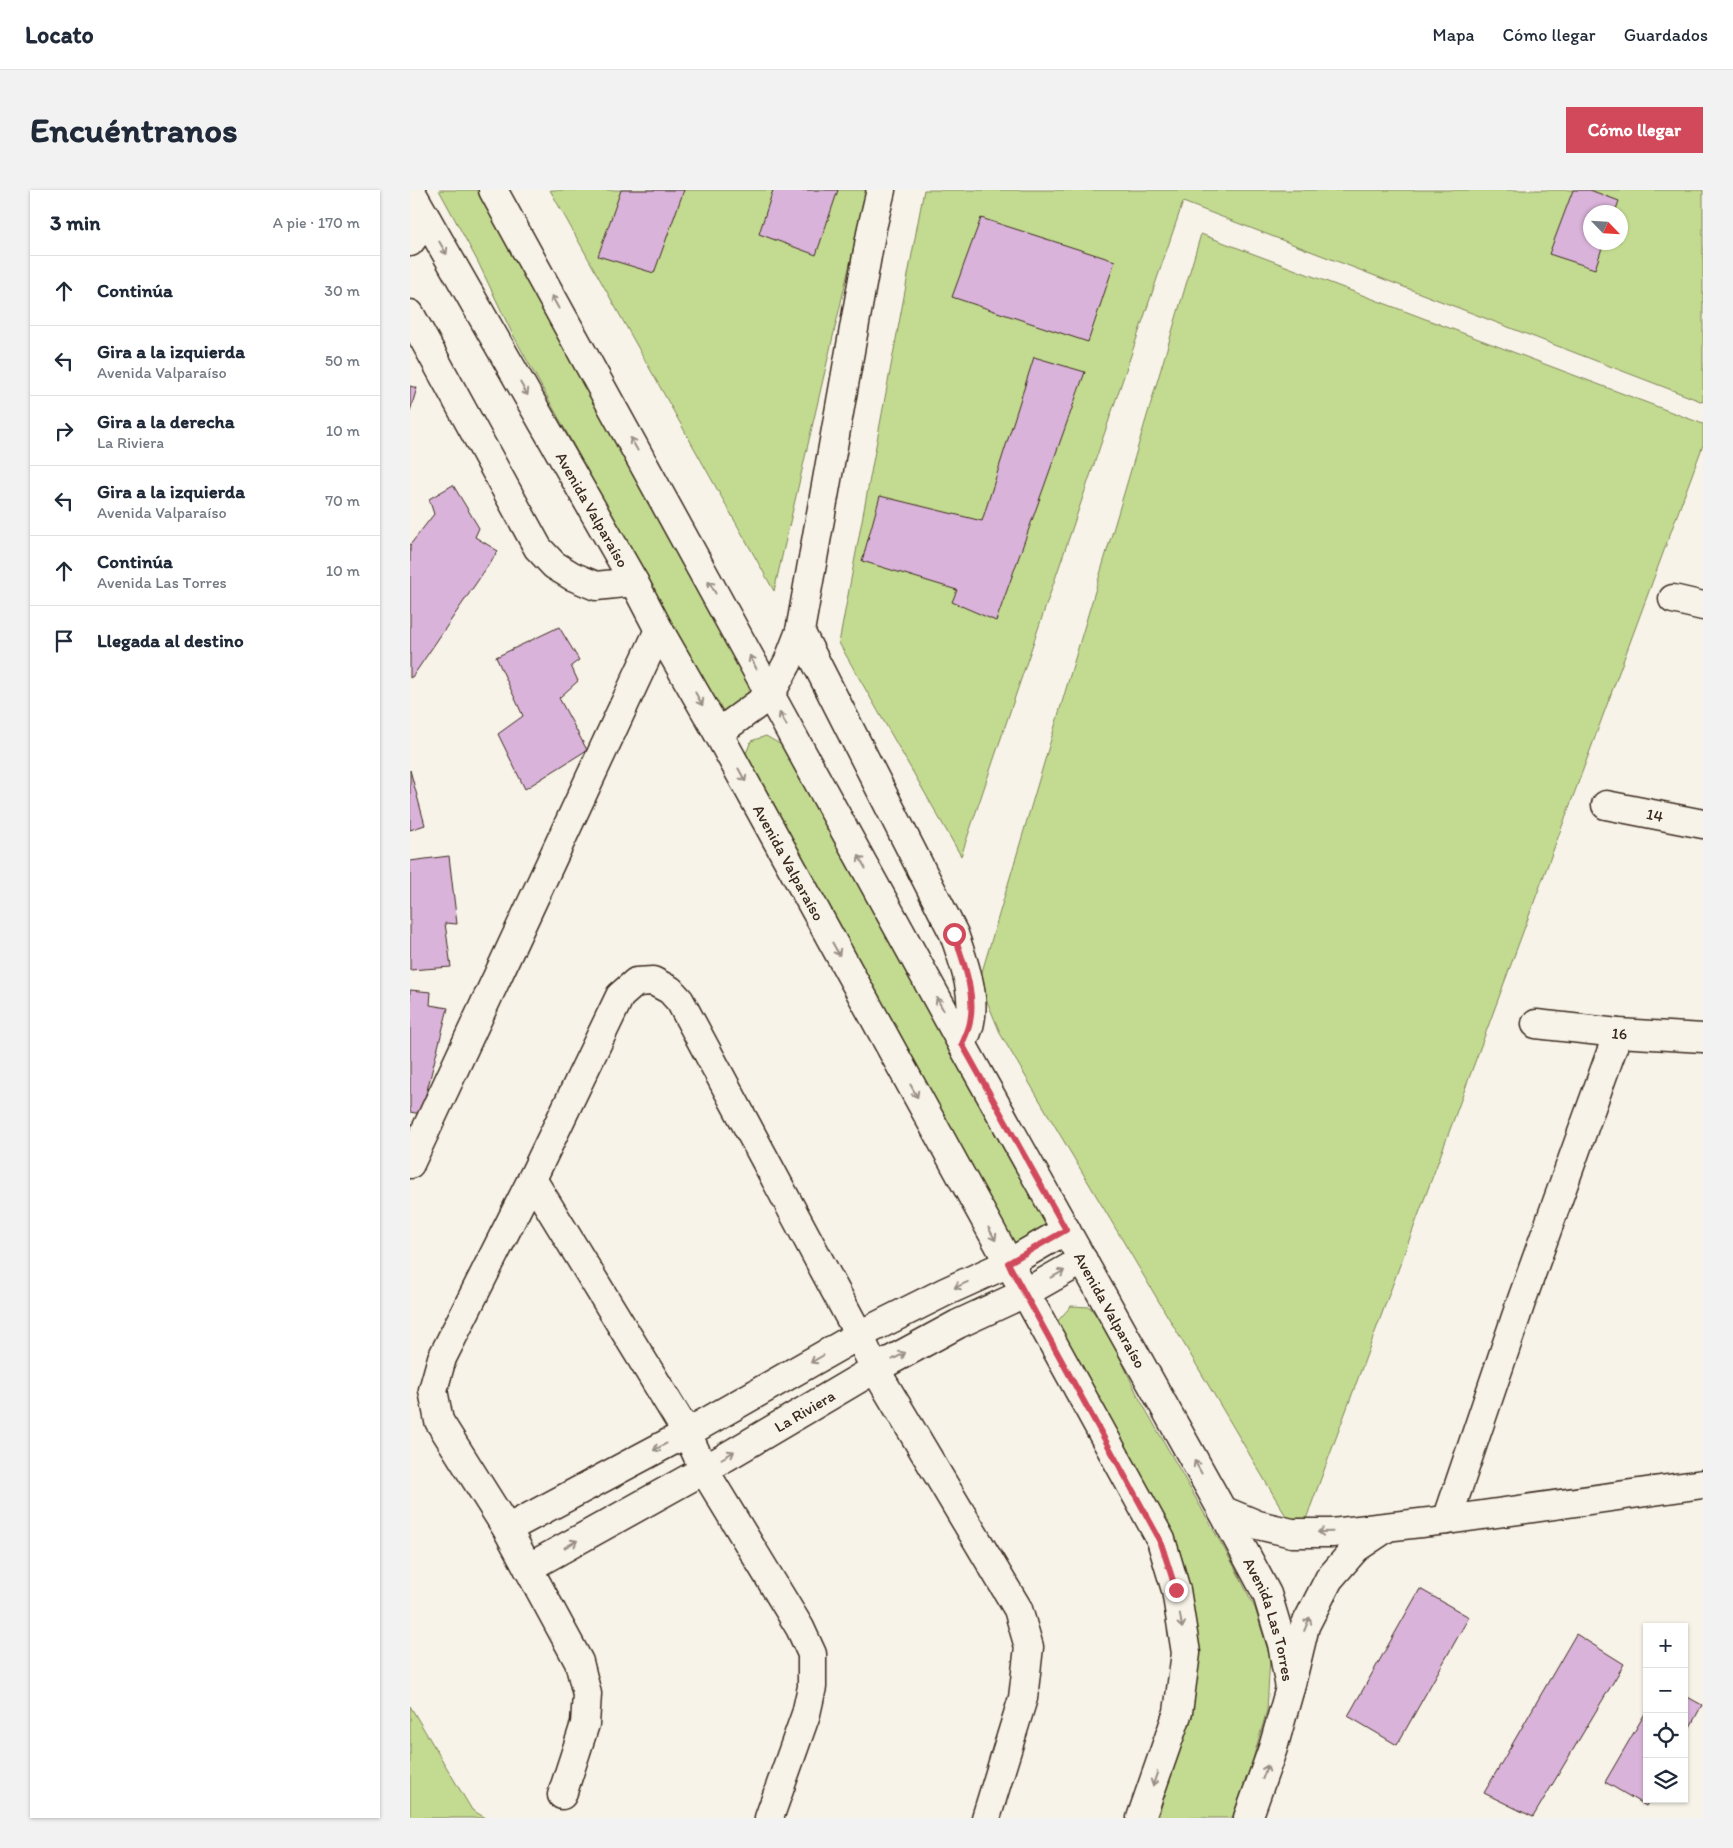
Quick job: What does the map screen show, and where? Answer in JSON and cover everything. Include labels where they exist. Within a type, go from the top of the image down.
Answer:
[{"type":"street","name":"Avenida Valparaíso","points":[[410,190],[718,733],[1160,1540],[1176,1590],[1186,1653],[1178,1712],[1141,1818]]},
{"type":"street","name":"Avenida Valparaíso","points":[[494,190],[962,1044],[1222,1510]]},
{"type":"street","points":[[718,733],[770,695],[788,662],[800,631],[872,228],[881,190]]},
{"type":"street","points":[[410,242],[427,220]]},
{"type":"street","points":[[410,314],[538,548],[554,566],[596,586],[634,582]]},
{"type":"street","points":[[1673,599],[1703,606]]},
{"type":"street","points":[[410,1164],[659,630]]},
{"type":"street","points":[[800,631],[954,934],[967,972],[971,1000],[970,1021],[962,1044]]},
{"type":"street","name":"14","points":[[1606,806],[1703,824]]},
{"type":"street","points":[[562,1795],[585,1724],[587,1694],[580,1662],[507,1528],[439,1422],[433,1390],[442,1358],[532,1179],[620,996],[636,982],[653,981],[670,990],[680,1001],[859,1335],[875,1369],[1018,1610],[1029,1647],[1023,1698],[986,1818]]},
{"type":"street","name":"16","points":[[1536,1024],[1618,1033],[1703,1038]]},
{"type":"street","points":[[1447,1520],[1521,1302],[1618,1033]]},
{"type":"street","points":[[532,1179],[687,1433],[704,1470],[800,1628],[812,1654],[812,1687],[806,1714],[769,1818]]},
{"type":"street","points":[[507,1528],[687,1433],[859,1335],[1008,1263],[1066,1230]]},
{"type":"street","name":"La Riviera","points":[[528,1568],[704,1470],[875,1369],[958,1324],[1024,1293],[1083,1260]]},
{"type":"street","points":[[1222,1510],[1258,1525],[1292,1533],[1332,1533],[1447,1520],[1703,1484]]},
{"type":"street","name":"Avenida Las Torres","points":[[1222,1510],[1266,1594],[1282,1644],[1290,1688],[1274,1748],[1248,1818]]},
{"type":"street","points":[[1290,1688],[1305,1626],[1329,1579],[1356,1548],[1391,1525]]},
{"type":"green space","points":[[439,190],[488,190],[753,677],[744,705],[735,713],[720,712],[511,331],[478,262]]},
{"type":"green space","points":[[550,190],[867,190],[774,591]]},
{"type":"green space","points":[[924,190],[1703,190],[1703,402],[1183,202],[961,856],[839,643]]},
{"type":"green space","points":[[1201,234],[1703,424],[1703,445],[1299,1538],[1001,1035],[979,982]]},
{"type":"green space","points":[[766,736],[783,746],[801,767],[1049,1229],[1013,1248],[745,756],[751,741]]},
{"type":"green space","points":[[1071,1306],[1090,1307],[1108,1332],[1138,1396],[1234,1566],[1255,1608],[1270,1657],[1267,1710],[1251,1766],[1232,1818],[1158,1818],[1188,1717],[1196,1654],[1189,1585],[1162,1516],[1056,1323]]},
{"type":"green space","points":[[410,1706],[472,1810],[486,1818],[410,1818]]},
{"type":"building","points":[[621,190],[684,190],[654,273],[598,256]]},
{"type":"building","points":[[773,190],[838,190],[816,255],[759,234]]},
{"type":"building","points":[[1573,190],[1590,190],[1619,201],[1618,205],[1583,205],[1583,250],[1601,250],[1595,269],[1549,254]]},
{"type":"building","points":[[981,218],[1115,261],[1088,342],[952,297]]},
{"type":"building","points":[[1034,357],[1085,372],[996,621],[952,602],[957,590],[862,561],[880,496],[982,521]]},
{"type":"building","points":[[410,386],[417,388],[410,411]]},
{"type":"building","points":[[453,485],[479,528],[475,537],[498,551],[410,678],[410,545],[434,514],[429,499]]},
{"type":"building","points":[[559,627],[579,660],[571,666],[578,681],[559,698],[587,750],[525,789],[498,734],[523,716],[496,657]]},
{"type":"building","points":[[410,770],[425,825],[410,830]]},
{"type":"building","points":[[449,856],[457,924],[445,923],[451,967],[410,970],[410,861]]},
{"type":"building","points":[[410,990],[431,992],[430,1005],[448,1008],[421,1114],[410,1112]]},
{"type":"building","points":[[1420,1589],[1469,1617],[1397,1745],[1348,1716]]},
{"type":"building","points":[[1576,1634],[1624,1664],[1533,1817],[1484,1793]]},
{"type":"building","points":[[1688,1697],[1702,1705],[1688,1731]]},
{"type":"building","points":[[1643,1717],[1643,1803],[1648,1803],[1646,1806],[1605,1782]]},
{"type":"route","points":[[954,934],[967,972],[971,1000],[970,1021],[962,1044],[1066,1230],[1008,1263],[1160,1540],[1176,1590]]}]
